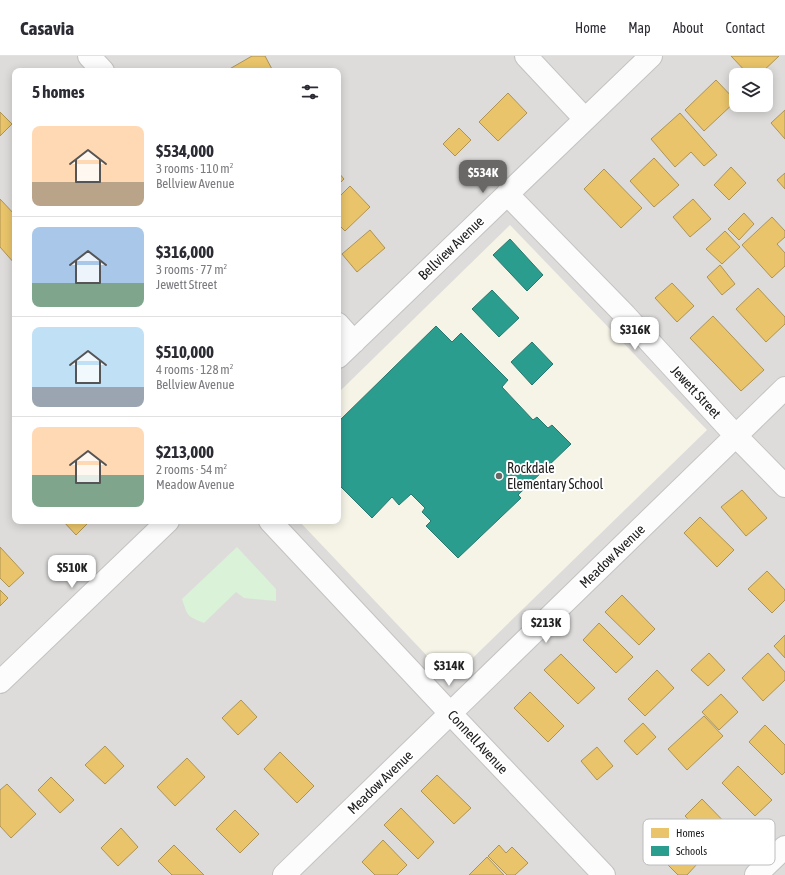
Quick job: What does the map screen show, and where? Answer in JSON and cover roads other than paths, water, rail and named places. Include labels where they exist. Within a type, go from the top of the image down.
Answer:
[{"type":"street","points":[[89,56],[99,68]]},
{"type":"street","points":[[526,56],[586,119]]},
{"type":"street","name":"Bellview Avenue","points":[[341,354],[651,56]]},
{"type":"street","name":"Jewett Street","points":[[507,194],[625,315],[736,436],[785,486]]},
{"type":"street","points":[[341,327],[354,342]]},
{"type":"street","name":"Meadow Avenue","points":[[284,875],[785,388]]},
{"type":"street","points":[[0,682],[165,524]]},
{"type":"street","name":"Connell Avenue","points":[[273,524],[604,875]]},
{"type":"street","points":[[775,857],[785,847]]},
{"type":"street","points":[[756,875],[766,865]]},
{"type":"place","name":"Rockdale Elementary School","points":[[499,476]]}]
